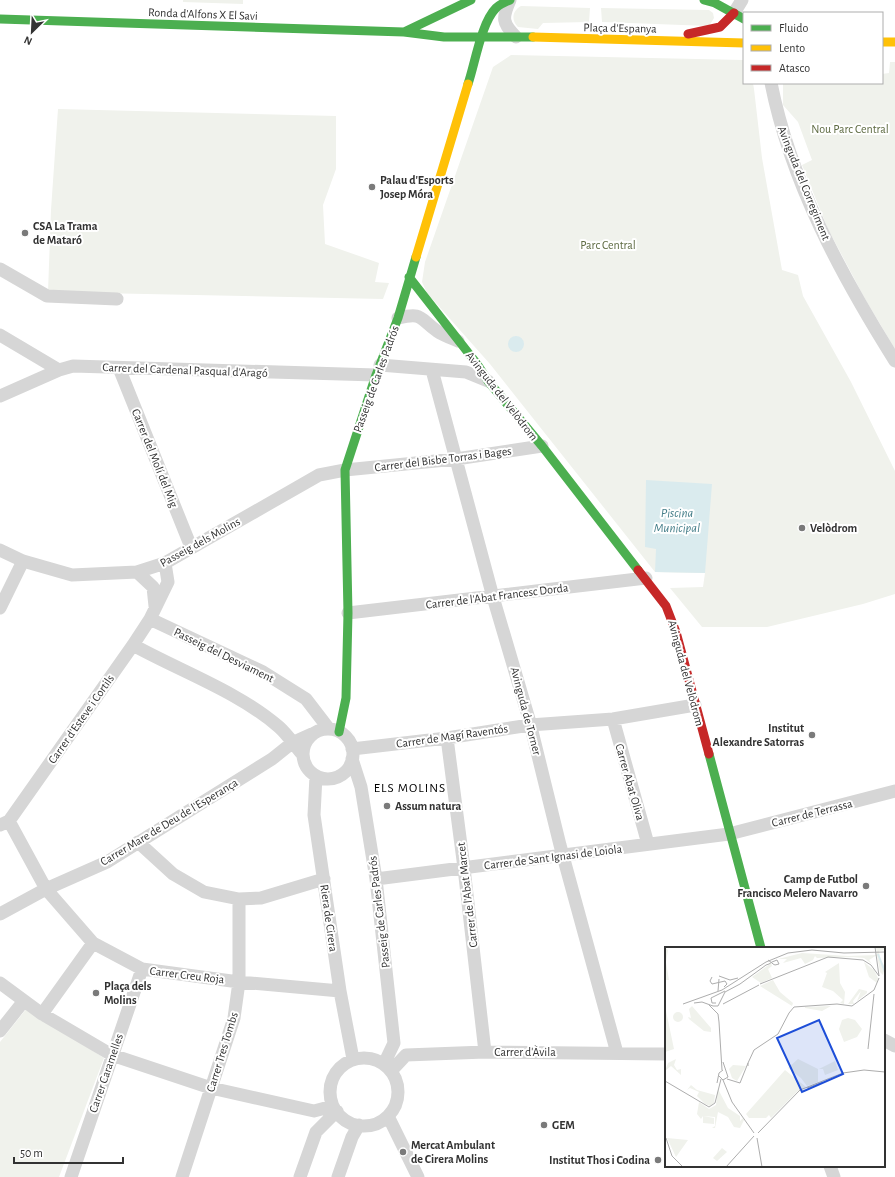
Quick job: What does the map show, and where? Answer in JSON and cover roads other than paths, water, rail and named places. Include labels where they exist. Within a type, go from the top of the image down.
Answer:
[{"type":"street","points":[[483,37],[493,12],[500,4],[510,0]]},
{"type":"street","points":[[510,0],[504,20],[506,27],[516,37]]},
{"type":"street","points":[[704,0],[715,3],[739,16],[742,0]]},
{"type":"street","points":[[404,32],[468,1]]},
{"type":"street","name":"Plaça d'Espanya","points":[[645,40],[720,28],[739,16]]},
{"type":"street","name":"Ronda d'Alfons X El Savi","points":[[0,19],[24,21],[404,32]]},
{"type":"street","name":"Plaça d'Espanya","points":[[537,37],[552,31],[564,29]]},
{"type":"street","name":"Plaça d'Espanya","points":[[681,30],[705,31]]},
{"type":"street","name":"Plaça d'Espanya","points":[[404,32],[444,37],[537,37],[743,43]]},
{"type":"street","name":"Passeig de Carles Padrós","points":[[334,730],[346,698],[348,613],[345,470],[378,370],[398,318],[409,277],[469,87],[483,37]]},
{"type":"street","points":[[883,42],[895,42]]},
{"type":"street","name":"Avinguda del Corregiment","points":[[771,84],[785,141],[822,233],[875,329],[895,361]]},
{"type":"street","points":[[0,269],[47,296],[117,300]]},
{"type":"street","name":"Avinguda del Velòdrom","points":[[409,277],[477,364],[488,381],[542,446],[646,578],[666,606],[676,632],[729,834],[761,947]]},
{"type":"street","name":"Avinguda del Velòdrom","points":[[398,318],[410,315],[420,316],[437,331],[459,342]]},
{"type":"street","points":[[0,335],[59,370]]},
{"type":"street","name":"Carrer del Cardenal Pasqual d'Aragó","points":[[0,396],[59,370],[73,366],[119,368],[432,370],[466,372],[488,381]]},
{"type":"street","name":"Carrer del Molí del Mig","points":[[119,368],[191,547]]},
{"type":"street","name":"Avinguda de Torner","points":[[432,370],[493,596],[530,725],[617,1053]]},
{"type":"street","name":"Carrer del Bisbe Torras i Bages","points":[[345,470],[456,459],[542,446]]},
{"type":"street","name":"Passeig dels Molins","points":[[0,550],[23,562],[72,575],[137,572],[164,563],[319,475],[345,470]]},
{"type":"street","points":[[0,608],[23,562]]},
{"type":"street","name":"Carrer d'Esteve i Cortils","points":[[5,823],[133,645],[150,619],[168,582],[164,563]]},
{"type":"street","name":"Carrer d'Esteve i Cortils","points":[[137,572],[153,587],[155,606]]},
{"type":"street","name":"Carrer de l'Abat Francesc Dorda","points":[[348,613],[646,578]]},
{"type":"street","name":"Passeig del Desviament","points":[[150,619],[263,672],[306,699],[334,730]]},
{"type":"street","points":[[133,645],[211,684],[266,716],[281,728],[303,755]]},
{"type":"street","name":"Carrer de Magí Raventós","points":[[352,754],[530,725],[613,719],[695,705]]},
{"type":"street","name":"Carrer Abat Oliva","points":[[613,719],[648,844]]},
{"type":"street","points":[[320,730],[334,730],[349,741],[352,754],[350,766],[344,773],[333,778],[316,776],[305,764],[303,755],[306,741],[312,734],[320,730]]},
{"type":"street","name":"Carrer Mare de Deu de l'Esperança","points":[[0,914],[46,889],[107,862],[272,759],[292,743],[312,734]]},
{"type":"street","name":"Carrer de l'Abat Marcet","points":[[447,738],[464,868],[485,1052]]},
{"type":"street","name":"Passeig de Carles Padrós","points":[[352,754],[361,787],[376,879],[394,1043],[388,1067]]},
{"type":"street","name":"Riera de Cirera","points":[[316,776],[314,815],[340,991],[354,1059]]},
{"type":"street","name":"Carrer de Terrassa","points":[[729,834],[895,791]]},
{"type":"street","name":"Carrer Creu Roja","points":[[5,823],[46,889],[93,943],[142,970],[239,982],[340,991]]},
{"type":"street","name":"Carrer de Sant Ignasi de Loiola","points":[[376,879],[729,834]]},
{"type":"street","points":[[138,842],[173,874],[204,892],[239,899],[262,898],[324,879]]},
{"type":"street","name":"Carrer Tres Tombs","points":[[182,1177],[234,1018],[239,982],[239,899]]},
{"type":"street","points":[[42,1014],[93,943]]},
{"type":"street","name":"Carrer Caramelles","points":[[71,1177],[142,970]]},
{"type":"street","points":[[0,982],[23,1002],[112,1055],[211,1088],[314,1110],[335,1109]]},
{"type":"street","points":[[0,1031],[23,1002]]},
{"type":"street","points":[[885,1041],[895,1046]]},
{"type":"street","name":"Carrer d'Àvila","points":[[388,1067],[406,1055],[485,1052],[665,1054]]},
{"type":"street","points":[[369,1058],[388,1067],[396,1080],[398,1094],[394,1108],[388,1116],[374,1124],[359,1125],[348,1122],[335,1109],[330,1095],[331,1083],[335,1073],[343,1064],[354,1059],[369,1058]]},
{"type":"street","points":[[300,1177],[316,1132],[335,1109]]},
{"type":"street","points":[[388,1116],[418,1177]]},
{"type":"street","points":[[338,1177],[352,1137],[359,1125]]},
{"type":"street","points":[[830,1167],[834,1177]]},
{"type":"water","points":[[516,336],[522,338],[524,344],[522,350],[516,352],[510,350],[508,344],[510,338]]},
{"type":"water","name":"Piscina Municipal","points":[[646,480],[712,484],[705,573],[655,572],[656,549],[645,547]]},
{"type":"place","name":"Palau d'Esports Josep Móra","points":[[372,187]]},
{"type":"place","name":"CSA La Trama de Mataró","points":[[25,233]]},
{"type":"place","name":"Velòdrom","points":[[802,528]]},
{"type":"place","name":"Institut Alexandre Satorras","points":[[812,735]]},
{"type":"place","name":"Assum natura","points":[[387,806]]},
{"type":"place","name":"Camp de Futbol Francisco Melero Navarro","points":[[866,886]]},
{"type":"place","name":"Plaça dels Molins","points":[[96,993]]},
{"type":"place","name":"GEM","points":[[544,1125]]},
{"type":"place","name":"Mercat Ambulant de Cirera Molins","points":[[403,1152]]},
{"type":"place","name":"Institut Thos i Codina","points":[[658,1160]]},
{"type":"district","name":"ELS MOLINS","points":[[410,787]]},
{"type":"park label","name":"Nou Parc Central","points":[[850,129]]},
{"type":"park label","name":"Parc Central","points":[[608,245]]}]
